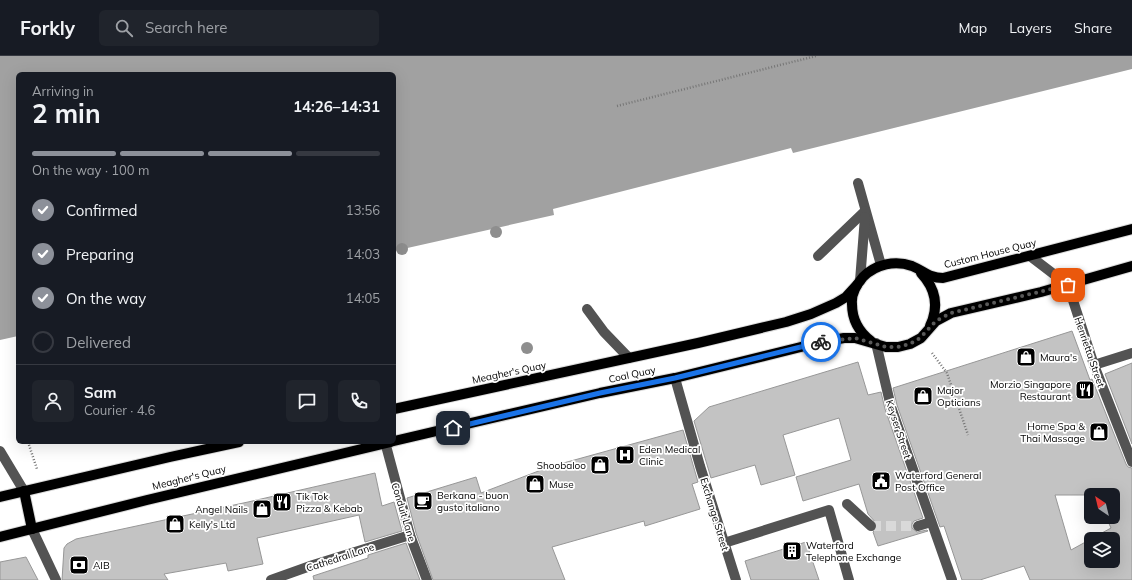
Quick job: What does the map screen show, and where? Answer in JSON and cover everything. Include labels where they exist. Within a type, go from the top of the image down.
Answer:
[{"type":"main road","name":"Custom House Quay","points":[[881,265],[889,263],[912,266],[930,276],[943,278],[1132,228]]},
{"type":"main road","points":[[881,265],[868,272],[858,283],[854,291],[852,302],[853,315],[857,326],[864,336],[875,343],[886,347],[898,347],[910,344],[920,338],[936,321],[951,313],[1068,285],[1132,266]]},
{"type":"main road","points":[[912,266],[930,283],[934,294],[936,306],[934,318],[929,329]]},
{"type":"main road","name":"Coal Quay","points":[[629,358],[698,343],[811,314],[846,297],[858,283]]},
{"type":"main road","name":"Coal Quay","points":[[396,440],[600,393],[675,378],[832,340],[855,338],[875,343]]},
{"type":"main road","name":"Meagher's Quay","points":[[396,409],[629,358]]},
{"type":"main road","points":[[0,497],[230,444]]},
{"type":"main road","name":"Meagher's Quay","points":[[0,537],[381,444]]},
{"type":"main road","points":[[24,491],[32,529]]},
{"type":"street","points":[[858,183],[881,265]]},
{"type":"street","points":[[818,256],[865,211]]},
{"type":"street","points":[[858,283],[865,211]]},
{"type":"street","points":[[1030,256],[1068,285]]},
{"type":"street","name":"Henrietta Street","points":[[1068,285],[1094,365],[1132,462]]},
{"type":"street","points":[[587,309],[604,332],[629,358]]},
{"type":"street","name":"Keyser Street","points":[[875,343],[891,407],[952,580]]},
{"type":"street","points":[[1094,365],[1132,353]]},
{"type":"street","name":"Exchange Street","points":[[675,378],[700,466],[736,580]]},
{"type":"street","name":"Conduit Lane","points":[[389,444],[410,535],[427,580]]},
{"type":"street","points":[[0,452],[24,491]]},
{"type":"street","points":[[847,504],[871,526]]},
{"type":"street","points":[[724,543],[829,510],[849,580]]},
{"type":"street","points":[[918,526],[931,522]]},
{"type":"street","points":[[32,529],[56,580]]},
{"type":"street","name":"Cathedral Lane","points":[[271,580],[313,565],[410,535]]},
{"type":"path","points":[[617,106],[816,56]]},
{"type":"path","points":[[920,338],[947,373],[968,435]]},
{"type":"path","points":[[29,444],[38,471]]},
{"type":"shaded area","points":[[0,56],[1132,56],[1132,69],[793,153],[791,148],[553,209],[554,215],[396,251],[396,72],[16,72],[16,336],[0,340]]},
{"type":"building","points":[[1072,331],[1090,380],[1092,379],[1126,464],[1128,467],[1132,468],[1132,580],[1030,580],[1024,566],[980,580],[962,580],[944,526],[940,527],[897,405],[893,388]],"holes":[[[1084,488],[1120,488],[1120,524],[1109,524],[1111,528],[1104,532],[1120,532],[1120,568],[1084,568],[1084,543],[1071,550],[1055,495],[1084,495]]]},
{"type":"building","points":[[858,362],[868,395],[881,392],[885,409],[923,518],[914,521],[912,528],[917,532],[928,531],[878,546],[873,532],[877,528],[877,524],[868,514],[859,484],[803,501],[796,477],[851,460],[839,418],[783,435],[795,475],[761,485],[755,465],[711,478],[694,421],[709,407]]},
{"type":"building","points":[[1132,363],[1132,444],[1105,374]]},
{"type":"building","points":[[683,430],[698,482],[692,484],[700,509],[645,526],[644,521],[552,547],[565,580],[433,580],[416,533],[407,498],[476,477],[481,493],[549,467]]},
{"type":"building","points":[[375,473],[382,506],[394,502],[402,531],[365,542],[359,515],[257,538],[263,564],[228,571],[226,563],[164,574],[168,580],[62,580],[64,548],[67,544],[76,539]]},
{"type":"building","name":"Waterford Telephone Exchange","points":[[806,542],[819,580],[751,580],[745,561]]},
{"type":"building","points":[[406,543],[420,580],[314,580],[313,576],[368,558],[368,555]]},
{"type":"building","points":[[26,557],[38,580],[0,580],[0,562]]},
{"type":"tunnel","points":[[871,526],[918,526]]},
{"type":"way so far","points":[[821,342],[844,338],[855,338],[886,347],[898,347],[910,344],[920,338],[936,321],[951,313],[1068,285]]},
{"type":"place","name":"Maura's","points":[[1026,357]]},
{"type":"place","name":"Morzio Singapore Restaurant","points":[[1085,390]]},
{"type":"place","name":"Major Opticians","points":[[923,396]]},
{"type":"place","name":"Home Spa & Thai Massage","points":[[1099,432]]},
{"type":"place","name":"Eden Medical Clinic","points":[[625,455]]},
{"type":"place","name":"Shoobaloo","points":[[600,465]]},
{"type":"place","name":"Waterford General Post Office","points":[[881,481]]},
{"type":"place","name":"Muse","points":[[535,484]]},
{"type":"place","name":"Berkana - buon gusto italiano","points":[[423,501]]},
{"type":"place","name":"Tik Tok Pizza & Kebab","points":[[282,502]]},
{"type":"place","name":"Angel Nails","points":[[262,509]]},
{"type":"place","name":"Kelly's Ltd","points":[[175,524]]},
{"type":"place","name":"Waterford Telephone Exchange","points":[[792,551]]},
{"type":"place","name":"AIB","points":[[79,565]]},
{"type":"route","points":[[453,428],[600,393],[675,378],[821,342]]}]
